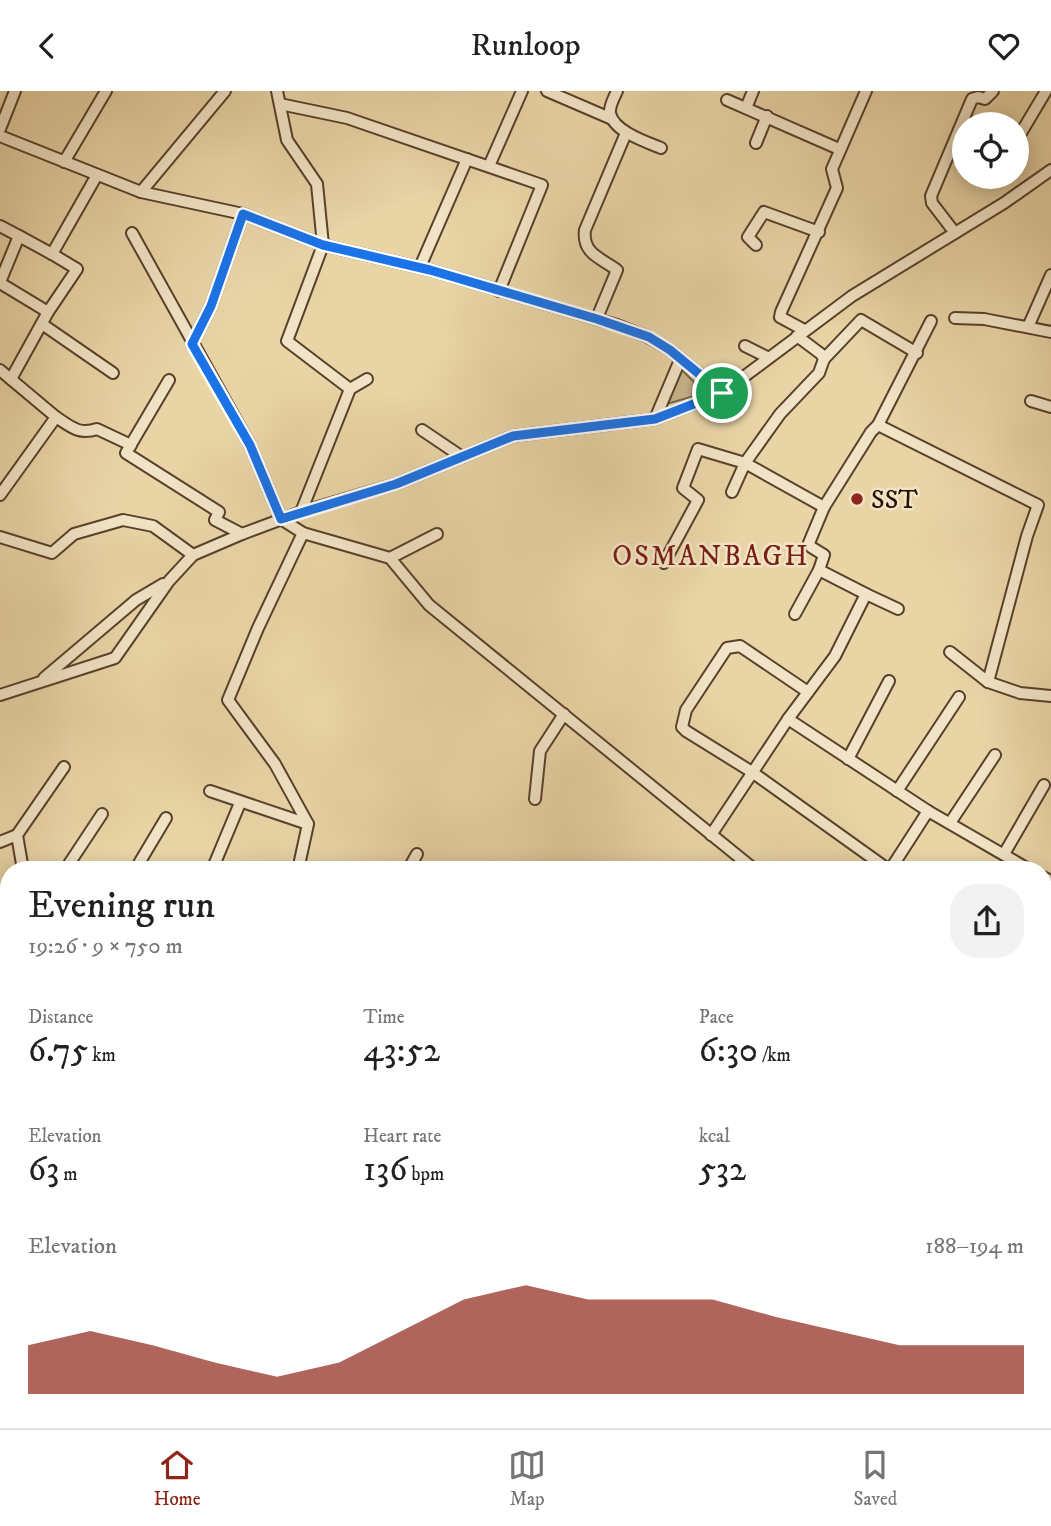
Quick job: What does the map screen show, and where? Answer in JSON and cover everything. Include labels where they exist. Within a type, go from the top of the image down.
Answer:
[{"type":"street","points":[[0,129],[15,91]]},
{"type":"street","points":[[64,162],[106,91]]},
{"type":"street","points":[[141,192],[225,91]]},
{"type":"street","points":[[277,91],[287,140],[317,184],[323,245],[287,341],[350,389]]},
{"type":"street","points":[[488,166],[522,91]]},
{"type":"street","points":[[547,91],[612,119],[626,133],[661,148]]},
{"type":"street","points":[[612,119],[611,105],[617,91]]},
{"type":"street","points":[[746,108],[753,91]]},
{"type":"street","points":[[824,359],[800,333],[780,317],[837,188],[832,169],[866,91]]},
{"type":"street","points":[[955,233],[932,203],[931,196],[972,99],[985,99],[993,91]]},
{"type":"street","points":[[1029,120],[1046,91]]},
{"type":"street","points":[[727,100],[839,149]]},
{"type":"street","points":[[280,104],[347,118],[542,185],[499,291]]},
{"type":"street","points":[[755,143],[768,116]]},
{"type":"street","points":[[597,319],[617,270],[589,252],[585,245],[585,230],[626,133]]},
{"type":"street","points":[[0,136],[141,192],[243,214],[323,245],[420,267],[649,337],[670,350],[722,393]]},
{"type":"street","points":[[420,267],[467,159]]},
{"type":"street","points":[[0,695],[115,657],[169,581],[193,555],[242,534],[302,512],[396,484],[513,436],[655,419],[722,393],[852,296],[1051,170]]},
{"type":"street","points":[[52,254],[97,175]]},
{"type":"street","points":[[756,245],[748,237],[764,212],[819,232]]},
{"type":"street","points":[[192,344],[211,306],[243,214]]},
{"type":"street","points":[[0,226],[77,269],[48,312],[11,379]]},
{"type":"street","points":[[132,233],[250,445],[281,519],[303,533],[390,558],[429,604],[711,835],[734,861]]},
{"type":"street","points":[[19,236],[0,283],[48,312]]},
{"type":"street","points":[[1028,327],[1051,275]]},
{"type":"street","points":[[955,318],[984,319],[1051,332]]},
{"type":"street","points":[[732,492],[745,463],[780,414],[819,373],[824,359],[861,320],[917,353]]},
{"type":"street","points":[[795,614],[819,570],[824,555],[809,543],[824,507],[878,425],[932,321]]},
{"type":"street","points":[[42,324],[113,373]]},
{"type":"street","points":[[745,346],[767,357]]},
{"type":"street","points":[[655,419],[680,360]]},
{"type":"street","points":[[0,370],[77,431],[97,429],[131,445]]},
{"type":"street","points":[[302,512],[350,389],[367,379]]},
{"type":"street","points":[[169,380],[126,453],[219,512],[215,520],[242,534]]},
{"type":"street","points":[[1031,401],[1051,407]]},
{"type":"street","points":[[0,495],[56,417]]},
{"type":"street","points":[[878,425],[1051,509]]},
{"type":"street","points":[[422,431],[462,457]]},
{"type":"street","points":[[664,563],[698,500],[682,488],[698,449],[745,463],[824,507]]},
{"type":"street","points":[[988,682],[1038,505]]},
{"type":"street","points":[[0,537],[52,553],[74,534],[123,520],[153,526],[193,555]]},
{"type":"street","points":[[300,861],[308,824],[275,764],[228,700],[258,628],[303,533]]},
{"type":"street","points":[[390,558],[437,534]]},
{"type":"street","points":[[819,570],[898,608]]},
{"type":"street","points":[[41,681],[136,600],[169,581]]},
{"type":"street","points":[[711,835],[788,719],[835,656],[866,594]]},
{"type":"street","points":[[808,692],[740,646],[727,647],[686,710],[682,727],[752,772],[876,861]]},
{"type":"street","points":[[950,652],[988,682],[1020,693],[1051,696]]},
{"type":"street","points":[[848,759],[888,681]]},
{"type":"street","points":[[898,791],[959,697]]},
{"type":"street","points":[[535,799],[540,751],[564,714]]},
{"type":"street","points":[[788,719],[928,811],[1014,861]]},
{"type":"street","points":[[950,823],[995,755]]},
{"type":"street","points":[[0,842],[17,835],[64,767]]},
{"type":"street","points":[[1004,855],[1044,785]]},
{"type":"street","points":[[211,791],[308,824]]},
{"type":"street","points":[[216,861],[240,803]]},
{"type":"street","points":[[895,861],[928,811]]},
{"type":"street","points":[[71,861],[102,814]]},
{"type":"street","points":[[140,861],[166,818]]},
{"type":"street","points":[[17,835],[21,861]]},
{"type":"street","points":[[413,861],[417,853]]},
{"type":"shaded area","points":[[675,363],[705,393],[656,407]]},
{"type":"place","name":"SST","points":[[857,499]]},
{"type":"district","name":"OSMANBAGH","points":[[711,555]]},
{"type":"route","points":[[243,214],[323,245],[430,270],[649,337],[670,350],[722,393],[655,419],[513,436],[396,484],[281,519],[250,445],[192,344],[211,306],[243,214]]}]
